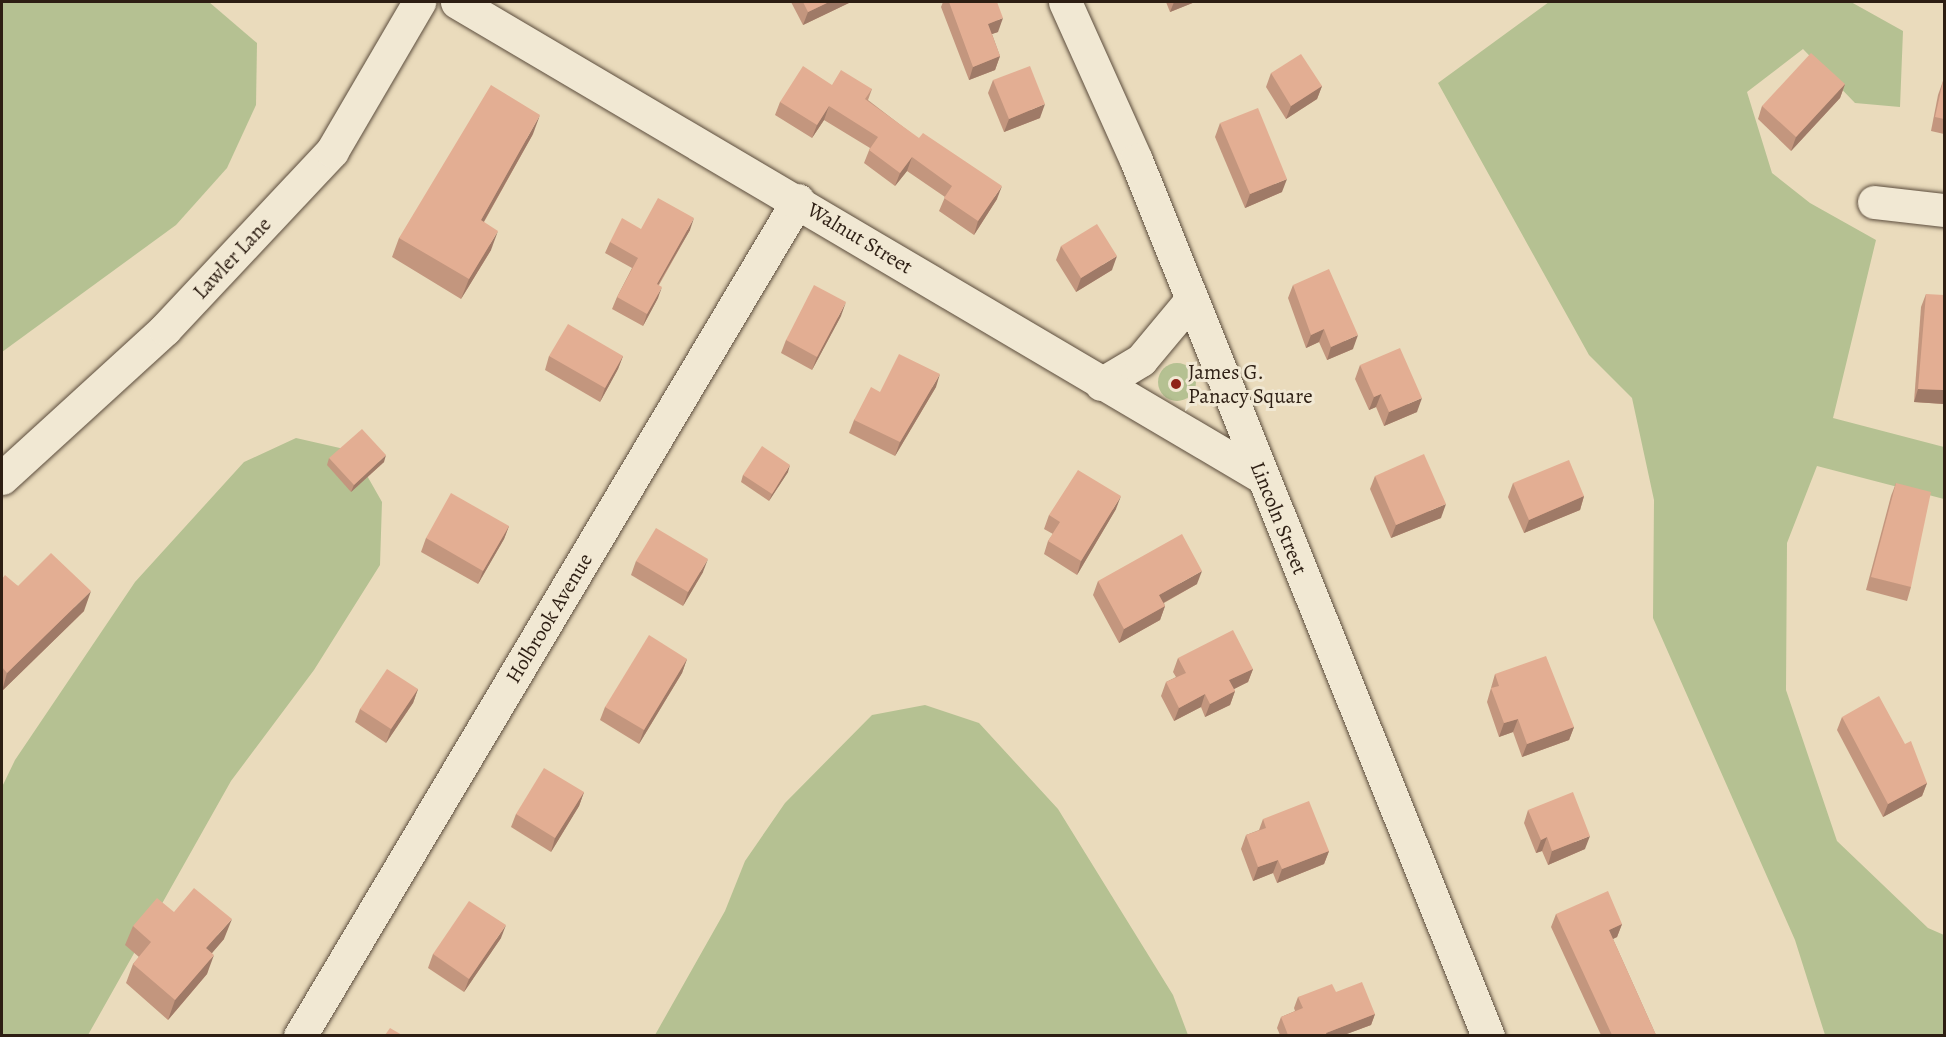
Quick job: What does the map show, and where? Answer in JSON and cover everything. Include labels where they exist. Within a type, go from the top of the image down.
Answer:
[{"type":"street","name":"Lawler Lane","points":[[2,478],[165,329],[332,151],[419,2]]},
{"type":"street","name":"Walnut Street","points":[[456,2],[798,200],[1101,384],[1262,477]]},
{"type":"street","name":"Lincoln Street","points":[[1065,2],[1191,300],[1488,1035]]},
{"type":"street","name":"Holbrook Avenue","points":[[300,1035],[798,200]]},
{"type":"street","points":[[1874,202],[1944,210]]},
{"type":"street","points":[[1101,384],[1141,360],[1191,300]]},
{"type":"green space","points":[[2,2],[209,2],[257,43],[256,105],[227,168],[176,225],[2,352]]},
{"type":"green space","points":[[1549,2],[1851,2],[1903,31],[1900,107],[1855,103],[1803,49],[1747,92],[1772,173],[1810,203],[1876,240],[1833,418],[1944,447],[1944,499],[1817,466],[1787,543],[1786,690],[1837,841],[1928,928],[1944,935],[1944,1035],[1825,1035],[1795,940],[1653,618],[1654,500],[1632,398],[1589,355],[1438,83]]},
{"type":"green space","points":[[1177,363],[1190,369],[1196,382],[1190,395],[1177,401],[1164,395],[1158,382],[1164,369]]},
{"type":"green space","points":[[296,438],[353,451],[382,502],[380,565],[314,670],[231,781],[88,1035],[2,1035],[2,787],[15,760],[135,582],[244,462]]},
{"type":"green space","points":[[925,705],[979,723],[1058,809],[1173,995],[1188,1035],[655,1035],[725,911],[745,861],[785,803],[872,715]]},
{"type":"building","points":[[803,2],[829,2],[808,12]]},
{"type":"building","points":[[949,2],[997,2],[1003,18],[988,24],[1000,56],[973,67]]},
{"type":"building","points":[[1811,53],[1845,84],[1796,137],[1762,106]]},
{"type":"building","points":[[1301,54],[1322,86],[1291,106],[1271,73]]},
{"type":"building","points":[[803,66],[832,85],[841,70],[872,89],[865,99],[919,138],[923,133],[1002,186],[978,221],[944,198],[952,186],[912,157],[900,173],[869,150],[878,137],[829,106],[817,125],[780,102]]},
{"type":"building","points":[[1030,66],[1045,104],[1009,119],[993,80]]},
{"type":"building","points":[[1944,82],[1944,119],[1935,117]]},
{"type":"building","points":[[491,85],[540,115],[481,220],[498,231],[469,279],[399,238]]},
{"type":"building","points":[[1258,108],[1287,179],[1250,194],[1220,123]]},
{"type":"building","points":[[658,198],[694,218],[657,284],[662,287],[647,314],[617,297],[638,258],[610,242],[622,218],[641,229]]},
{"type":"building","points":[[1097,224],[1117,256],[1081,278],[1061,246]]},
{"type":"building","points":[[1329,269],[1358,335],[1331,347],[1324,329],[1311,335],[1293,285]]},
{"type":"building","points":[[814,285],[846,302],[817,357],[786,340]]},
{"type":"building","points":[[1926,294],[1944,295],[1944,390],[1918,389]]},
{"type":"building","points":[[568,324],[623,356],[605,388],[549,356]]},
{"type":"building","points":[[1400,348],[1422,398],[1389,412],[1381,394],[1374,397],[1360,365]]},
{"type":"building","points":[[899,354],[940,374],[900,442],[854,420],[871,387],[880,392]]},
{"type":"building","points":[[362,429],[386,455],[354,485],[329,458]]},
{"type":"building","points":[[762,446],[790,465],[772,494],[743,475]]},
{"type":"building","points":[[1424,454],[1446,504],[1396,525],[1375,476]]},
{"type":"building","points":[[1569,460],[1584,496],[1529,520],[1513,483]]},
{"type":"building","points":[[1078,470],[1121,496],[1081,561],[1048,541],[1060,522],[1049,515]]},
{"type":"building","points":[[1896,483],[1931,492],[1911,587],[1871,577]]},
{"type":"building","points":[[451,493],[509,526],[483,571],[426,538]]},
{"type":"building","points":[[656,528],[708,559],[688,592],[636,561]]},
{"type":"building","points":[[1182,534],[1202,571],[1159,595],[1165,606],[1124,629],[1098,581]]},
{"type":"building","points":[[51,553],[91,591],[7,673],[2,667],[2,579],[5,575],[18,586]]},
{"type":"building","points":[[1233,630],[1253,669],[1229,680],[1235,691],[1210,704],[1205,694],[1179,708],[1166,682],[1186,673],[1178,658]]},
{"type":"building","points":[[649,635],[687,659],[644,730],[605,707]]},
{"type":"building","points":[[1546,656],[1574,727],[1527,744],[1518,719],[1504,723],[1491,688],[1499,686],[1495,674]]},
{"type":"building","points":[[387,669],[418,689],[391,729],[360,709]]},
{"type":"building","points":[[1879,696],[1905,744],[1911,741],[1927,783],[1888,804],[1842,717]]},
{"type":"building","points":[[544,768],[584,792],[555,838],[516,814]]},
{"type":"building","points":[[1573,792],[1590,836],[1552,851],[1547,837],[1541,840],[1528,810]]},
{"type":"building","points":[[1309,801],[1329,851],[1282,869],[1278,860],[1258,867],[1246,835],[1266,828],[1263,819]]},
{"type":"building","points":[[194,888],[232,919],[206,948],[214,955],[175,1000],[133,964],[151,942],[133,926],[157,898],[174,912]]},
{"type":"building","points":[[1608,891],[1622,924],[1609,930],[1656,1035],[1612,1035],[1556,914]]},
{"type":"building","points":[[469,901],[506,925],[469,979],[433,954]]},
{"type":"building","points":[[1362,982],[1375,1014],[1326,1033],[1327,1035],[1288,1035],[1281,1017],[1303,1008],[1298,997],[1332,984],[1336,992]]},
{"type":"building","points":[[390,1028],[402,1035],[385,1035]]},
{"type":"place","name":"James G. Panacy Square","points":[[1176,384]]}]
